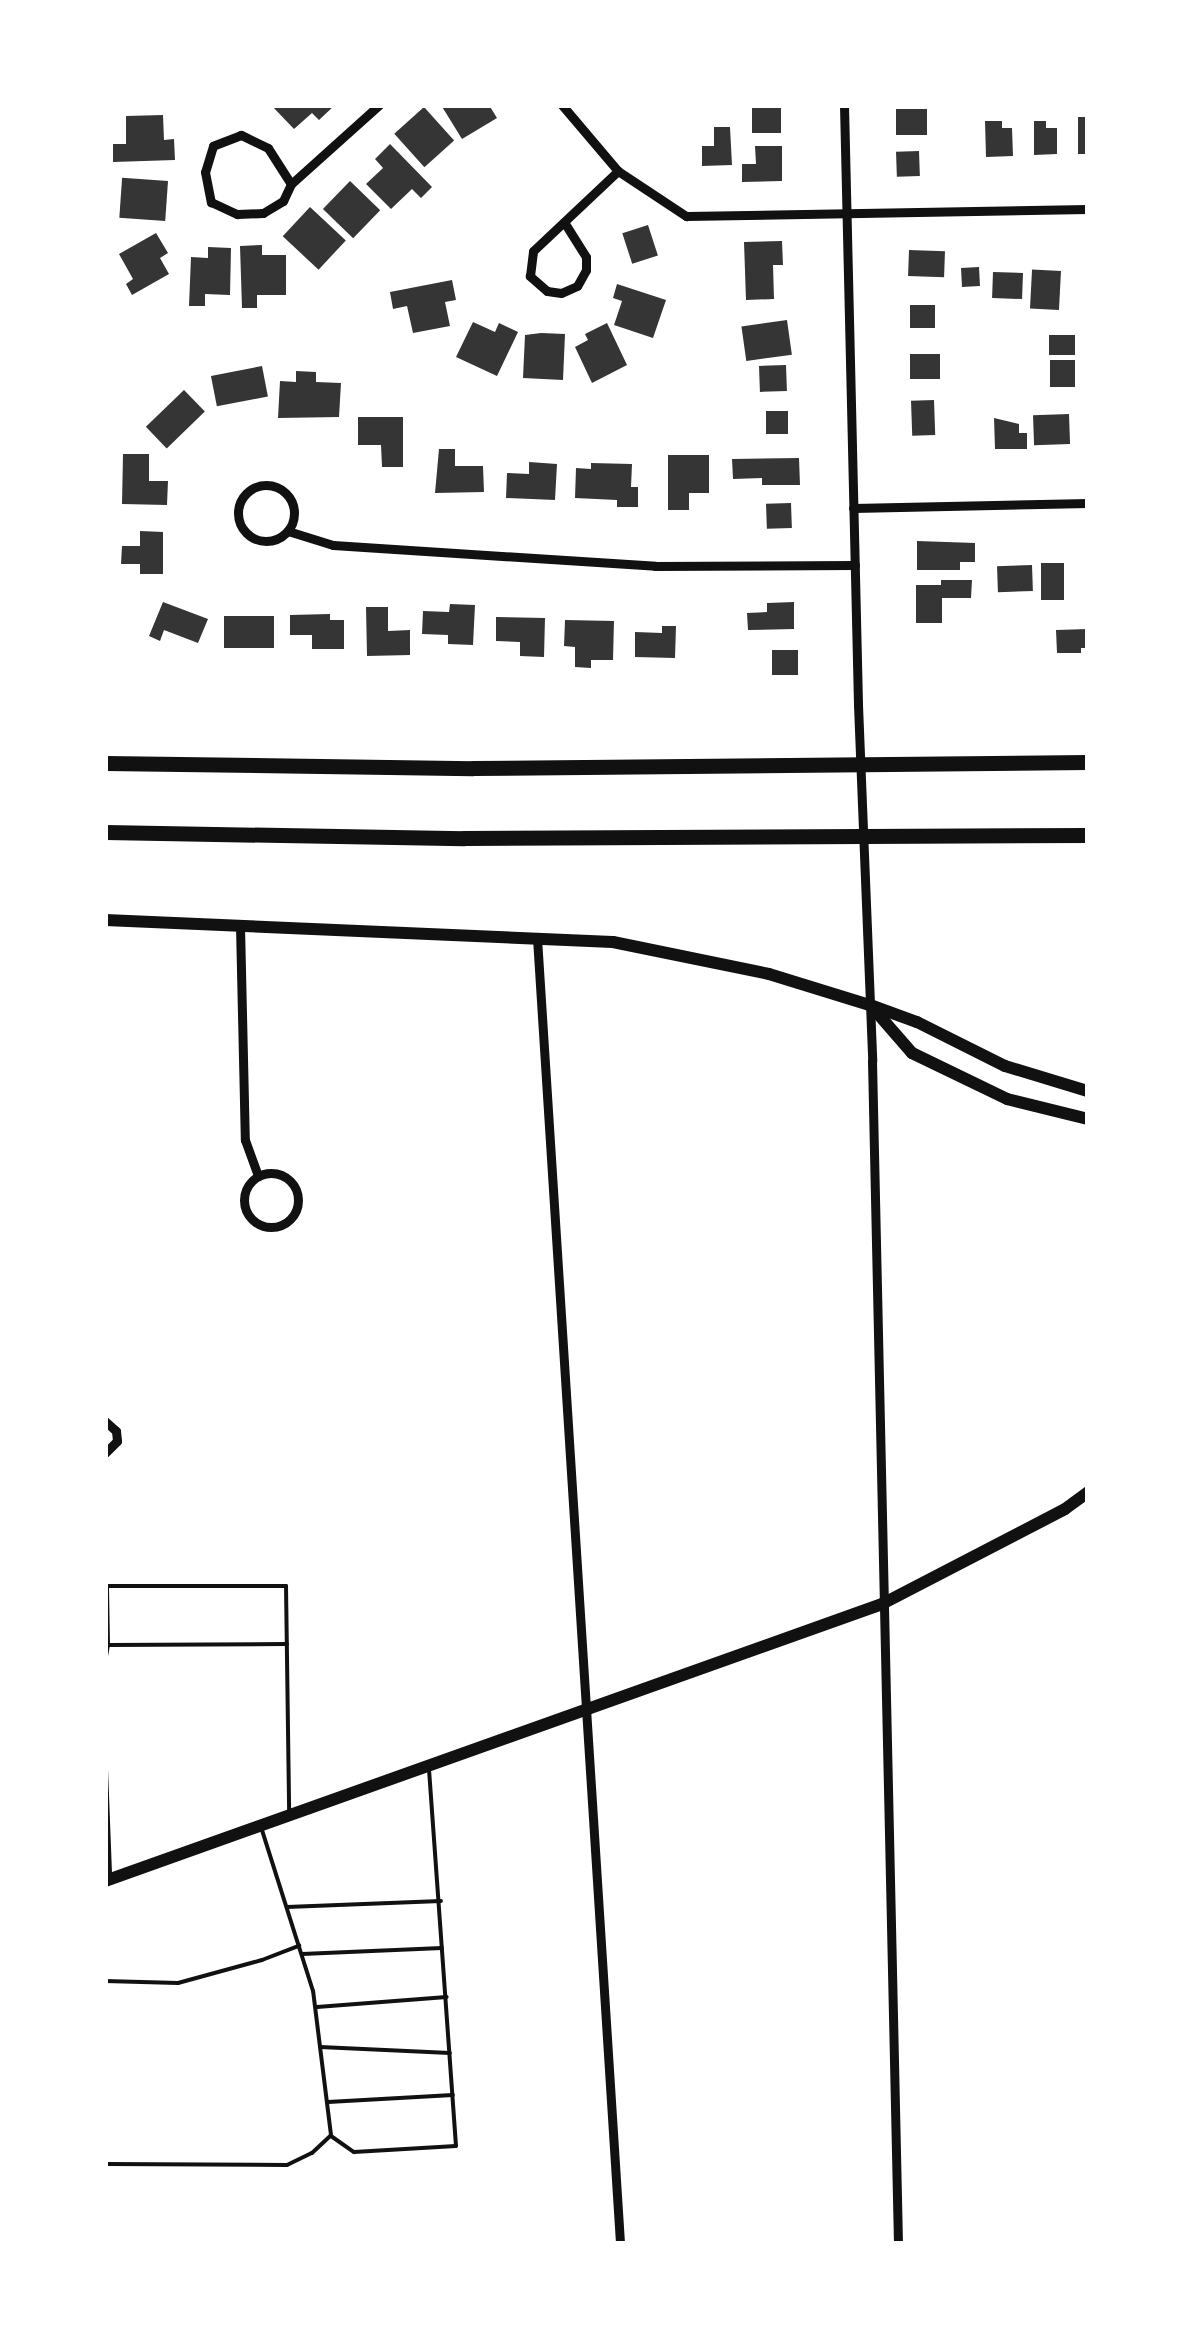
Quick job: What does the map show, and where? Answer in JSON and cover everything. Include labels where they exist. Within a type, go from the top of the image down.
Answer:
[{"type":"highway","points":[[105,764],[473,768],[1088,762]]},
{"type":"highway","points":[[105,832],[464,838],[1088,835]]},
{"type":"main road","points":[[105,920],[613,942],[697,958],[870,1006],[917,1022],[1004,1066],[1088,1092]]},
{"type":"main road","points":[[870,1006],[912,1053],[1007,1099],[1088,1118]]},
{"type":"main road","points":[[108,1880],[882,1604],[1065,1509],[1088,1492]]},
{"type":"street","points":[[291,184],[268,148],[241,135],[213,146],[205,172],[211,202],[237,214],[263,212],[283,201],[291,184],[379,105]]},
{"type":"street","points":[[562,105],[618,171],[686,216],[1088,210]]},
{"type":"street","points":[[844,105],[858,705],[870,1006],[898,2244]]},
{"type":"street","points":[[564,222],[586,257],[586,270],[577,286],[562,293],[547,292],[530,276],[533,251],[618,171]]},
{"type":"street","points":[[288,530],[294,510],[283,491],[262,486],[244,496],[238,517],[249,536],[270,541],[288,530],[333,545],[655,566],[854,565]]},
{"type":"street","points":[[853,508],[1088,503]]},
{"type":"street","points":[[240,926],[245,1140],[258,1176]]},
{"type":"street","points":[[536,938],[620,2244]]},
{"type":"street","points":[[277,1174],[293,1184],[296,1212],[283,1225],[255,1224],[244,1208],[245,1189],[258,1176],[277,1174]]},
{"type":"street","points":[[105,1420],[116,1432],[117,1441],[105,1453]]},
{"type":"lane","points":[[105,1662],[108,1586],[286,1586],[290,1816]]},
{"type":"lane","points":[[108,1645],[286,1644]]},
{"type":"lane","points":[[105,1743],[108,1880]]},
{"type":"lane","points":[[261,1826],[315,2008],[331,2136],[354,2152],[456,2146],[441,1901],[428,1767]]},
{"type":"lane","points":[[287,1907],[441,1901]]},
{"type":"lane","points":[[105,1982],[178,1982],[299,1946]]},
{"type":"lane","points":[[302,1954],[444,1948]]},
{"type":"lane","points":[[315,2008],[447,1997]]},
{"type":"lane","points":[[320,2046],[450,2053]]},
{"type":"lane","points":[[326,2102],[453,2095]]},
{"type":"lane","points":[[105,2164],[288,2165],[312,2153],[331,2136]]},
{"type":"building","points":[[271,105],[335,105],[319,120],[312,113],[294,129]]},
{"type":"building","points":[[441,105],[489,105],[497,118],[462,139]]},
{"type":"building","points":[[752,105],[781,105],[781,133],[752,133]]},
{"type":"building","points":[[424,107],[454,140],[424,167],[394,134]]},
{"type":"building","points":[[896,109],[927,109],[927,135],[896,135]]},
{"type":"building","points":[[163,115],[164,140],[174,139],[175,160],[113,162],[113,144],[126,144],[126,116]]},
{"type":"building","points":[[1078,117],[1088,117],[1088,154],[1078,154]]},
{"type":"building","points":[[985,121],[1002,121],[1002,128],[1012,128],[1013,156],[986,157]]},
{"type":"building","points":[[1034,121],[1046,121],[1046,128],[1057,128],[1057,154],[1034,155]]},
{"type":"building","points":[[714,127],[730,127],[732,165],[702,166],[702,146],[714,146]]},
{"type":"building","points":[[390,144],[432,187],[421,198],[412,189],[391,209],[366,184],[383,168],[375,159]]},
{"type":"building","points":[[755,146],[782,146],[782,181],[742,182],[742,164],[756,164]]},
{"type":"building","points":[[919,151],[920,176],[897,177],[896,152]]},
{"type":"building","points":[[122,178],[168,181],[165,221],[119,218]]},
{"type":"building","points":[[350,181],[380,210],[353,238],[323,209]]},
{"type":"building","points":[[310,207],[346,240],[319,270],[283,236]]},
{"type":"building","points":[[648,225],[658,255],[632,264],[622,233]]},
{"type":"building","points":[[156,233],[168,253],[160,258],[169,274],[132,295],[126,284],[133,279],[119,254]]},
{"type":"building","points":[[782,241],[783,265],[773,265],[774,299],[746,300],[744,242]]},
{"type":"building","points":[[262,245],[262,255],[286,255],[286,295],[257,295],[257,308],[242,308],[240,246]]},
{"type":"building","points":[[208,247],[231,248],[230,295],[205,294],[205,306],[189,306],[191,257],[208,258]]},
{"type":"building","points":[[909,250],[945,251],[944,277],[908,276]]},
{"type":"building","points":[[979,267],[980,286],[962,287],[961,268]]},
{"type":"building","points":[[1032,269],[1061,271],[1059,310],[1030,308]]},
{"type":"building","points":[[993,272],[1023,273],[1022,299],[992,298]]},
{"type":"building","points":[[452,280],[456,300],[445,302],[450,326],[413,333],[407,306],[393,309],[390,292]]},
{"type":"building","points":[[617,284],[666,300],[653,338],[614,325],[622,301],[613,298]]},
{"type":"building","points":[[910,305],[935,305],[935,328],[910,328]]},
{"type":"building","points":[[787,320],[792,355],[746,361],[741,326]]},
{"type":"building","points":[[473,322],[495,332],[499,323],[518,332],[497,376],[456,357]]},
{"type":"building","points":[[607,323],[627,365],[592,383],[575,347],[588,340],[585,334]]},
{"type":"building","points":[[565,334],[563,380],[523,378],[525,335]]},
{"type":"building","points":[[1049,335],[1075,335],[1075,355],[1049,355]]},
{"type":"building","points":[[910,354],[940,354],[940,379],[910,379]]},
{"type":"building","points":[[1050,360],[1075,360],[1075,387],[1050,387]]},
{"type":"building","points":[[786,365],[787,391],[760,392],[759,366]]},
{"type":"building","points":[[262,366],[268,396],[217,406],[211,376]]},
{"type":"building","points":[[296,371],[316,372],[316,382],[341,383],[339,417],[278,418],[280,381],[296,382]]},
{"type":"building","points":[[184,390],[205,412],[167,448],[146,427]]},
{"type":"building","points":[[934,400],[935,435],[912,436],[911,401]]},
{"type":"building","points":[[766,411],[788,411],[788,434],[766,434]]},
{"type":"building","points":[[1069,414],[1070,444],[1034,445],[1033,415]]},
{"type":"building","points":[[358,417],[403,417],[403,467],[382,467],[381,445],[358,445]]},
{"type":"building","points":[[994,418],[1019,424],[1019,433],[1027,433],[1027,449],[995,449]]},
{"type":"building","points":[[439,449],[455,449],[455,466],[483,466],[484,492],[435,493]]},
{"type":"building","points":[[123,454],[149,454],[149,481],[168,481],[167,505],[122,504]]},
{"type":"building","points":[[668,455],[709,455],[709,493],[689,493],[689,510],[668,510]]},
{"type":"building","points":[[799,458],[800,485],[762,485],[762,478],[733,479],[732,459]]},
{"type":"building","points":[[529,462],[557,464],[555,500],[506,498],[507,473],[529,474]]},
{"type":"building","points":[[591,463],[632,464],[631,487],[638,487],[638,507],[617,507],[617,500],[575,498],[576,468],[591,469]]},
{"type":"building","points":[[791,503],[792,528],[767,529],[766,504]]},
{"type":"building","points":[[140,531],[163,532],[163,574],[140,574],[140,564],[121,564],[122,546],[140,546]]},
{"type":"building","points":[[917,541],[975,543],[975,562],[960,562],[960,570],[917,570]]},
{"type":"building","points":[[1041,563],[1064,563],[1064,600],[1041,600]]},
{"type":"building","points":[[1032,565],[1033,591],[998,592],[997,566]]},
{"type":"building","points":[[941,580],[972,580],[971,598],[942,598],[942,623],[916,623],[916,585],[941,585]]},
{"type":"building","points":[[163,602],[208,619],[198,643],[164,630],[160,641],[149,636]]},
{"type":"building","points":[[794,602],[794,629],[748,630],[747,613],[767,612],[767,603]]},
{"type":"building","points":[[450,604],[475,605],[473,645],[448,644],[448,635],[422,634],[423,611],[449,612]]},
{"type":"building","points":[[366,607],[388,607],[388,631],[410,630],[410,655],[367,656]]},
{"type":"building","points":[[330,614],[330,620],[344,620],[344,649],[312,649],[312,635],[290,635],[290,615]]},
{"type":"building","points":[[224,616],[274,616],[274,648],[224,648]]},
{"type":"building","points":[[496,617],[545,618],[544,657],[520,656],[520,642],[496,641]]},
{"type":"building","points":[[565,620],[614,621],[613,660],[591,660],[591,668],[575,667],[575,647],[564,646]]},
{"type":"building","points":[[662,626],[676,626],[675,658],[635,657],[635,632],[662,633]]},
{"type":"building","points":[[1088,629],[1088,648],[1081,648],[1081,653],[1057,653],[1056,630]]},
{"type":"building","points":[[772,650],[798,650],[798,675],[772,675]]}]
